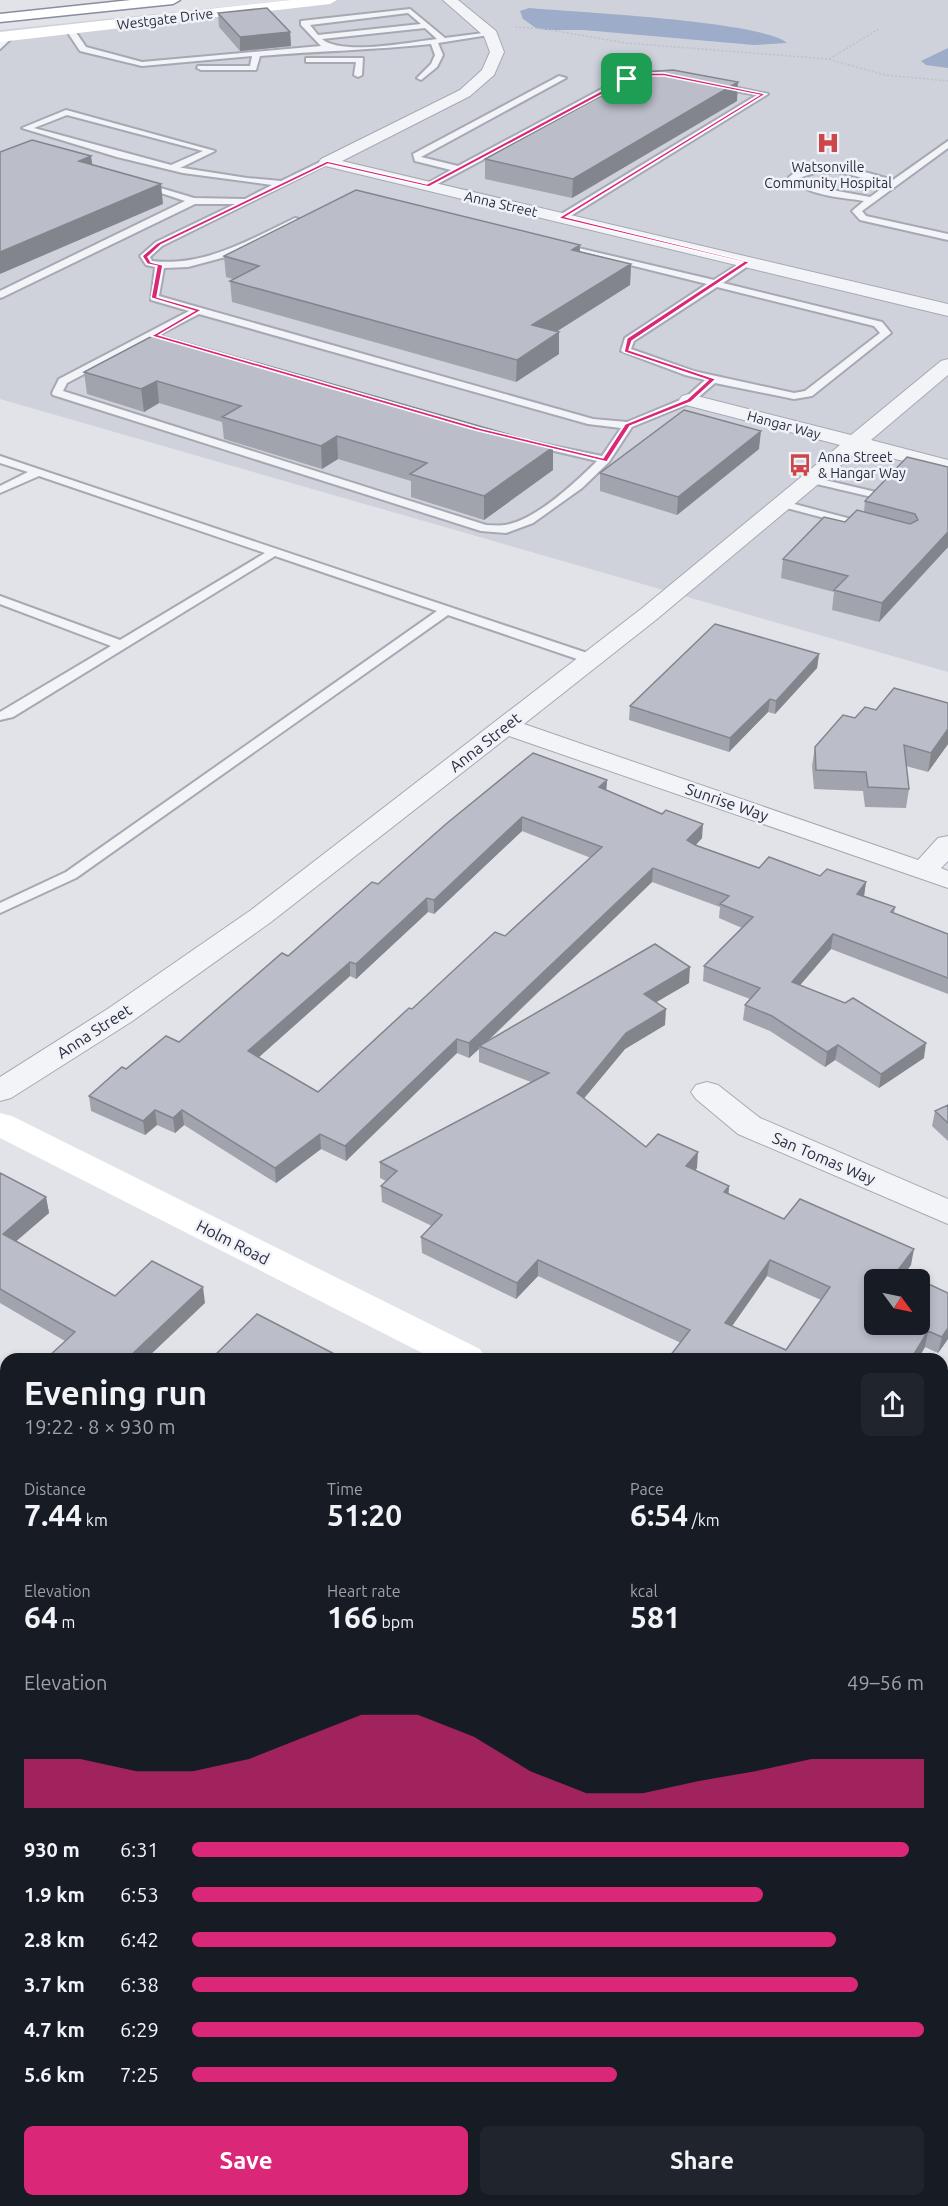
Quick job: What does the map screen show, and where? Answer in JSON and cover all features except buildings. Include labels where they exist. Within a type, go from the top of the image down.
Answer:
[{"type":"main road","points":[[0,3],[33,0]]},
{"type":"main road","points":[[0,20],[99,12],[172,0]]},
{"type":"main road","name":"Westgate Drive","points":[[3,40],[330,0]]},
{"type":"main road","name":"Holm Road","points":[[0,1124],[455,1353]]},
{"type":"street","points":[[327,162],[450,102],[476,86],[489,72],[496,59],[495,45],[489,32],[450,0]]},
{"type":"street","name":"Anna Street","points":[[327,162],[948,310]]},
{"type":"street","name":"Anna Street","points":[[0,1091],[120,1015],[212,951],[506,726],[783,504],[948,365]]},
{"type":"street","name":"Hangar Way","points":[[689,400],[948,466]]},
{"type":"street","name":"Sunrise Way","points":[[506,726],[936,875]]},
{"type":"street","points":[[936,875],[948,844]]},
{"type":"street","name":"San Tomas Way","points":[[707,1092],[749,1126],[948,1212]]},
{"type":"lane","points":[[331,47],[326,46],[304,23],[410,11],[443,40]]},
{"type":"lane","points":[[318,37],[427,26]]},
{"type":"lane","points":[[70,30],[83,49],[142,64],[331,47],[366,48],[443,40],[489,32]]},
{"type":"lane","points":[[421,78],[440,55],[434,41]]},
{"type":"lane","points":[[311,49],[308,64],[360,60],[358,75]]},
{"type":"lane","points":[[201,68],[253,68],[256,55]]},
{"type":"lane","points":[[427,186],[627,79],[649,74],[675,76]]},
{"type":"lane","points":[[460,169],[418,159],[416,156],[562,78]]},
{"type":"lane","points":[[561,218],[764,94],[708,83]]},
{"type":"lane","points":[[172,168],[211,151],[66,112],[26,128],[93,146],[172,168],[205,177],[250,183],[283,183]]},
{"type":"lane","points":[[948,144],[857,211],[863,218],[948,237]]},
{"type":"lane","points":[[306,216],[225,254],[188,264],[149,263],[145,256],[159,244],[327,162]]},
{"type":"lane","points":[[872,200],[809,187],[798,183],[793,177],[802,171],[816,168],[895,183]]},
{"type":"lane","points":[[130,180],[193,201],[247,201]]},
{"type":"lane","points":[[0,295],[193,201]]},
{"type":"lane","points":[[555,244],[716,283],[878,324],[886,333],[808,393],[794,396],[689,373],[626,351],[629,340],[716,283],[747,262]]},
{"type":"lane","points":[[160,265],[154,298],[592,422],[628,425],[689,400],[713,379]]},
{"type":"lane","points":[[199,310],[159,337],[63,381],[57,393],[485,529],[506,529],[529,521],[578,486],[605,460],[628,425]]},
{"type":"lane","points":[[524,440],[605,460]]},
{"type":"lane","points":[[0,459],[591,659]]},
{"type":"lane","points":[[0,490],[38,472]]},
{"type":"lane","points":[[812,480],[872,494]]},
{"type":"lane","points":[[783,504],[873,528]]},
{"type":"lane","points":[[0,716],[8,714],[274,552]]},
{"type":"lane","points":[[0,600],[121,645]]},
{"type":"lane","points":[[0,909],[70,875],[445,610]]},
{"type":"path","points":[[489,32],[519,27],[545,29],[626,43],[828,59],[885,75],[948,81]]},
{"type":"path","points":[[828,59],[879,29]]},
{"type":"shaded area","points":[[289,0],[948,0],[948,672],[0,399],[0,30]]},
{"type":"water","points":[[529,8],[706,23],[771,35],[787,43],[754,45],[584,30],[545,30],[536,28],[523,19],[520,11]]},
{"type":"water","points":[[948,48],[948,68],[926,65],[921,61]]},
{"type":"place","name":"Watsonville Community Hospital","points":[[828,143]]},
{"type":"place","name":"Anna Street & Hangar Way","points":[[800,465]]},
{"type":"route","points":[[664,74],[764,94],[561,218],[747,262],[629,340],[626,351],[713,379],[689,400],[628,425],[605,460],[478,429],[154,336],[199,310],[154,298],[160,265],[149,263],[145,256],[159,244],[327,162],[427,186],[627,79],[633,76],[664,74]]}]
